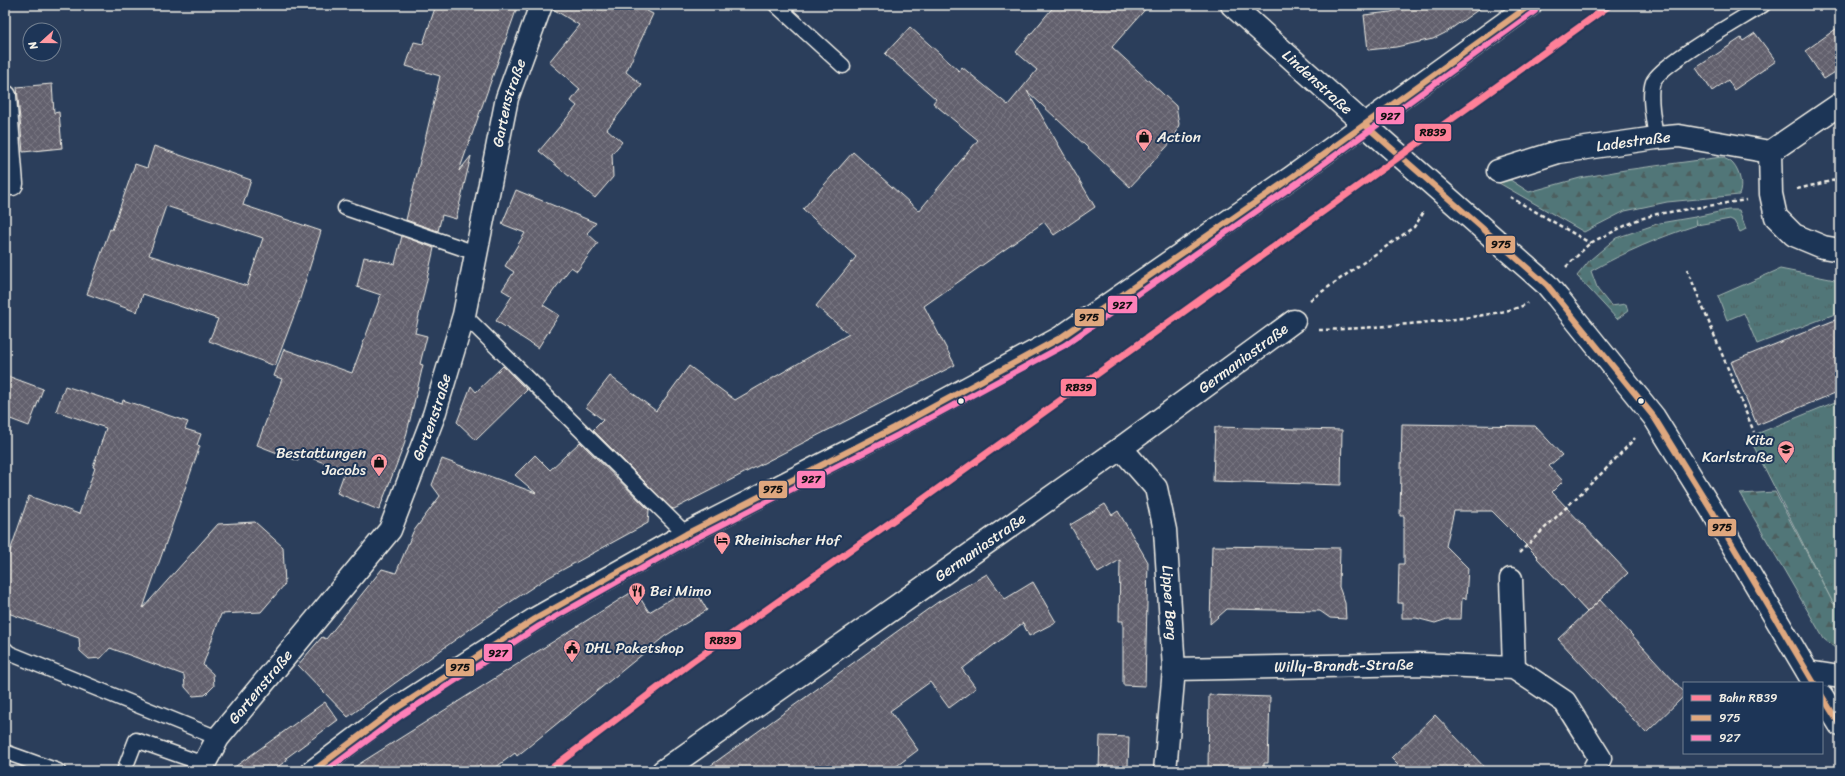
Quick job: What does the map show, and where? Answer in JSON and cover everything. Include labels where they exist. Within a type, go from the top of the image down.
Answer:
[{"type":"street","name":"Gartenstraße","points":[[203,767],[218,738],[390,530],[434,415],[464,315],[507,98],[541,5]]},
{"type":"street","name":"Lindenstraße","points":[[1232,5],[1365,125],[1547,284],[1654,417],[1711,509],[1811,677]]},
{"type":"street","points":[[313,771],[394,710],[536,619],[686,534],[894,428],[1060,338],[1365,125],[1530,5]]},
{"type":"street","points":[[5,96],[12,184]]},
{"type":"street","points":[[1840,104],[1770,152],[1771,194],[1776,217],[1794,235],[1824,247],[1840,250]]},
{"type":"street","name":"Ladestraße","points":[[1498,171],[1558,152],[1679,136],[1770,152]]},
{"type":"street","name":"Germaniastraße","points":[[663,771],[1121,448],[1294,321]]},
{"type":"street","name":"Lipper Berg","points":[[1121,448],[1156,488],[1165,530],[1174,669],[1165,771]]},
{"type":"street","points":[[1511,579],[1514,668],[1565,702],[1600,758],[1593,771]]},
{"type":"street","name":"Willy-Brandt-Straße","points":[[1174,669],[1418,664],[1514,668]]},
{"type":"street","points":[[1811,677],[1840,677]]},
{"type":"street","points":[[1823,698],[1840,725]]},
{"type":"lane","points":[[776,5],[843,66]]},
{"type":"lane","points":[[1656,138],[1651,104],[1653,82],[1666,66],[1763,5]]},
{"type":"lane","points":[[345,208],[476,254]]},
{"type":"lane","points":[[464,315],[686,534]]},
{"type":"lane","points":[[5,649],[9,653],[218,738]]},
{"type":"lane","points":[[124,771],[136,740],[203,767]]},
{"type":"lane","points":[[5,752],[58,771]]},
{"type":"path","points":[[1440,189],[1414,227],[1307,302],[1294,321],[1320,330],[1390,325],[1496,314],[1523,307],[1590,243],[1637,220],[1657,214],[1753,199]]},
{"type":"path","points":[[1509,196],[1590,243]]},
{"type":"path","points":[[1687,269],[1754,432]]},
{"type":"path","points":[[1511,579],[1515,557],[1604,471],[1654,417]]},
{"type":"green space","points":[[1722,157],[1732,163],[1737,171],[1741,183],[1739,195],[1667,202],[1625,211],[1584,232],[1492,179],[1498,172],[1529,192],[1580,178],[1625,170]]},
{"type":"green space","points":[[1728,210],[1739,210],[1746,229],[1740,232],[1734,221],[1730,219],[1697,225],[1695,217]]},
{"type":"green space","points":[[1695,217],[1697,225],[1643,245],[1591,271],[1598,290],[1611,306],[1626,304],[1628,311],[1617,319],[1577,276],[1590,260],[1616,238],[1660,223]]},
{"type":"green space","points":[[1780,269],[1840,281],[1840,312],[1757,344],[1744,313],[1727,320],[1718,296]]},
{"type":"green space","points":[[1840,400],[1840,607],[1833,603],[1749,437]]},
{"type":"green space","points":[[1775,492],[1833,603],[1840,607],[1840,652],[1824,639],[1740,494]]},
{"type":"building","points":[[436,5],[518,5],[459,171],[471,156],[456,219],[442,215],[438,231],[406,220],[440,76],[406,66],[414,42],[423,44]]},
{"type":"building","points":[[553,5],[635,5],[653,14],[626,72],[642,85],[607,129],[622,142],[612,154],[613,177],[595,198],[539,151],[577,106],[571,101],[580,89],[549,62],[579,25],[553,9]]},
{"type":"building","points":[[1055,5],[1149,5],[1112,47],[1176,106],[1179,124],[1175,138],[1130,187],[1027,91],[1095,207],[1054,235],[1044,222],[924,306],[955,365],[674,509],[671,508],[593,430],[603,420],[586,407],[610,376],[656,411],[689,366],[735,400],[849,334],[816,306],[856,257],[803,209],[853,152],[919,211],[978,140],[933,103],[936,99],[885,54],[910,27],[959,71],[962,67],[1008,105],[1037,70],[1016,52]]},
{"type":"building","points":[[1413,5],[1485,5],[1445,33],[1433,39],[1396,47],[1368,50],[1364,15],[1391,12]]},
{"type":"building","points":[[1840,26],[1840,69],[1824,79],[1805,51]]},
{"type":"building","points":[[1755,33],[1776,61],[1734,90],[1728,80],[1712,91],[1696,68],[1741,38],[1743,41]]},
{"type":"building","points":[[52,84],[54,113],[59,112],[62,148],[23,152],[17,87]]},
{"type":"building","points":[[154,146],[251,180],[243,205],[321,231],[298,305],[275,366],[209,341],[218,319],[143,294],[137,312],[87,294],[110,229],[112,230],[135,164],[147,168]],"holes":[[[166,206],[263,238],[247,286],[149,255]]]},
{"type":"building","points":[[516,190],[596,223],[587,233],[598,243],[577,271],[571,267],[543,305],[559,315],[538,348],[496,321],[512,296],[502,290],[514,272],[505,266],[525,233],[502,224]]},
{"type":"building","points":[[402,236],[434,248],[415,333],[427,336],[420,364],[423,365],[404,445],[379,510],[337,493],[345,471],[301,454],[298,461],[257,445],[282,379],[274,376],[284,349],[352,373],[381,295],[357,287],[364,257],[395,264]]},
{"type":"building","points":[[1840,318],[1840,391],[1757,425],[1731,362]]},
{"type":"building","points":[[503,366],[527,390],[476,440],[457,422],[471,386],[476,392]]},
{"type":"building","points":[[5,375],[43,389],[29,426],[5,417]]},
{"type":"building","points":[[65,386],[122,404],[123,400],[188,422],[185,429],[201,434],[197,445],[200,446],[143,608],[218,524],[255,522],[283,547],[285,584],[261,612],[221,614],[203,665],[213,674],[214,686],[205,695],[193,696],[185,687],[184,675],[110,648],[101,658],[89,659],[80,651],[79,638],[5,612],[5,566],[29,496],[79,514],[95,468],[93,467],[106,428],[56,411]]},
{"type":"building","points":[[1402,424],[1535,426],[1562,455],[1549,466],[1563,481],[1552,492],[1628,573],[1587,612],[1537,558],[1538,557],[1492,511],[1454,511],[1446,546],[1468,568],[1466,599],[1462,598],[1461,619],[1447,619],[1435,623],[1416,618],[1402,618],[1402,603],[1398,603],[1399,564],[1404,564],[1404,516],[1400,516]]},
{"type":"building","points":[[1215,427],[1342,430],[1341,485],[1213,481]]},
{"type":"building","points":[[580,442],[649,510],[648,523],[542,581],[473,627],[348,717],[298,665],[322,637],[326,639],[382,569],[396,573],[413,532],[440,496],[432,485],[442,459],[536,493],[515,475],[535,455],[550,470]]},
{"type":"building","points":[[1105,504],[1112,515],[1118,511],[1148,562],[1145,686],[1123,685],[1123,621],[1119,621],[1120,560],[1098,573],[1070,525]]},
{"type":"building","points":[[1212,546],[1340,548],[1339,587],[1345,603],[1346,619],[1330,618],[1320,611],[1227,609],[1210,624]]},
{"type":"building","points":[[987,574],[1005,599],[1033,582],[1056,622],[1029,636],[1023,623],[962,669],[976,688],[949,708],[930,682],[890,711],[918,750],[890,771],[703,771],[938,602]]},
{"type":"building","points":[[693,586],[707,610],[665,636],[517,756],[515,753],[491,771],[348,771],[635,590],[649,612]]},
{"type":"building","points":[[1600,600],[1683,691],[1683,697],[1646,733],[1558,639]]},
{"type":"building","points":[[1209,695],[1270,697],[1268,763],[1264,763],[1264,771],[1208,771]]},
{"type":"building","points":[[325,702],[338,720],[286,758],[287,760],[272,771],[229,771]]},
{"type":"building","points":[[1435,715],[1488,771],[1404,771],[1391,758]]},
{"type":"building","points":[[1100,736],[1129,737],[1128,766],[1122,767],[1122,771],[1099,771]]},
{"type":"rail line","name":"RB39","points":[[548,771],[692,662],[915,505],[1610,5]]},
{"type":"transit line","name":"975","points":[[313,771],[394,710],[535,619],[686,534],[894,428],[1060,338],[1292,177],[1530,5]]},
{"type":"transit line","name":"927","points":[[326,771],[399,717],[539,626],[690,541],[898,435],[1065,345],[1297,183],[1535,11]]},
{"type":"transit line","name":"975","points":[[1365,125],[1547,285],[1654,417],[1711,509],[1813,682]]},
{"type":"transit line","name":"975","points":[[1823,698],[1840,725]]},
{"type":"place","name":"Action","points":[[1144,152]]},
{"type":"place","name":"Kita Karlstraße","points":[[1786,464]]},
{"type":"place","name":"Bestattungen Jacobs","points":[[379,477]]},
{"type":"place","name":"Rheinischer Hof","points":[[722,555]]},
{"type":"place","name":"Bei Mimo","points":[[637,606]]},
{"type":"place","name":"DHL Paketshop","points":[[572,663]]}]
